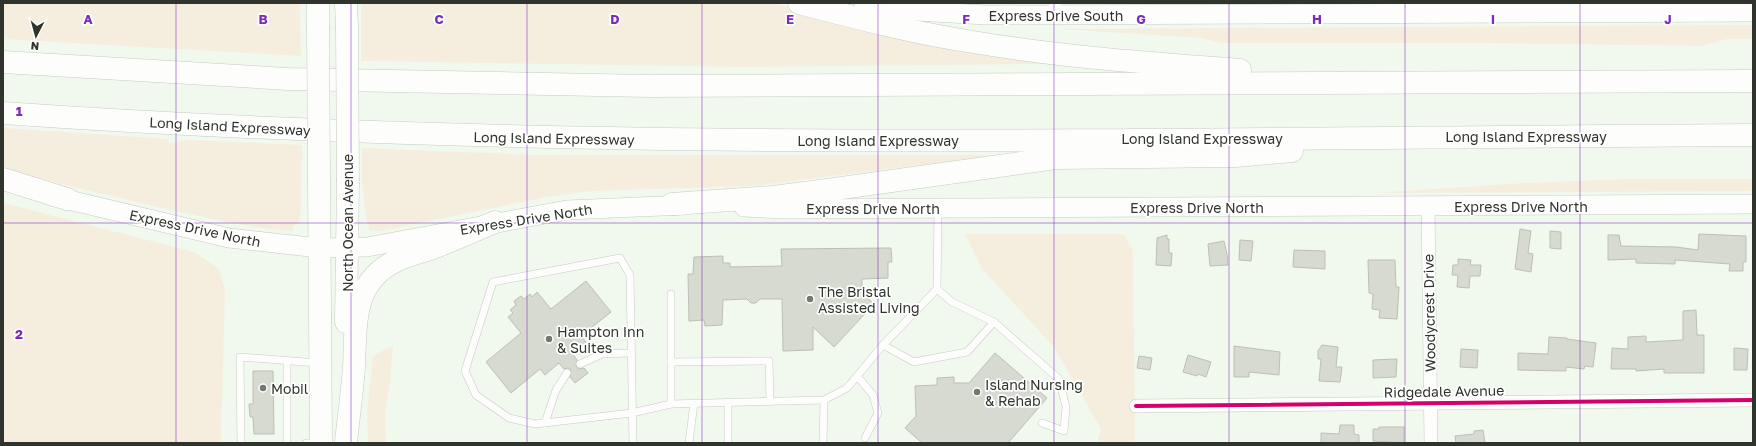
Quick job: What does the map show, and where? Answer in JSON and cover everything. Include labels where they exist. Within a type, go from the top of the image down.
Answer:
[{"type":"highway","name":"North Ocean Avenue","points":[[318,3],[321,443]]},
{"type":"highway","name":"North Ocean Avenue","points":[[346,3],[348,181],[346,442]]},
{"type":"highway","points":[[799,3],[929,34],[1022,50],[1104,60],[1397,83]]},
{"type":"highway","points":[[3,62],[288,79],[460,84],[838,86],[1753,81]]},
{"type":"highway","name":"Long Island Expressway","points":[[3,113],[293,130],[578,139],[862,140],[1753,135]]},
{"type":"highway","points":[[672,204],[797,194],[1056,158],[1102,156],[1236,156],[1445,137]]},
{"type":"highway","points":[[3,179],[66,199]]},
{"type":"highway","points":[[346,442],[354,368],[356,316],[362,295],[368,284],[384,268],[401,258],[495,222]]},
{"type":"main road","name":"Express Drive South","points":[[864,3],[944,13],[1055,9],[1426,8],[1753,12]]},
{"type":"main road","name":"Express Drive North","points":[[3,186],[66,199],[229,238],[319,248],[367,247],[566,210],[672,204],[785,209],[1753,204]]},
{"type":"street","name":"Woodycrest Drive","points":[[1428,206],[1431,443]]},
{"type":"street","name":"Ridgedale Avenue","points":[[1136,406],[1753,400]]},
{"type":"lane","points":[[633,443],[632,413],[630,275],[620,258],[493,282],[465,371],[476,395],[509,418],[535,424],[632,413],[671,404],[824,400],[847,388],[883,346],[937,289],[938,208]]},
{"type":"lane","points":[[937,289],[952,302],[994,322],[1059,379],[1066,407],[1064,430],[1042,423]]},
{"type":"lane","points":[[671,294],[671,404]]},
{"type":"lane","points":[[883,346],[914,362],[967,352],[994,322]]},
{"type":"lane","points":[[580,364],[602,354],[631,354]]},
{"type":"lane","points":[[241,443],[240,357],[320,364]]},
{"type":"lane","points":[[287,361],[288,443]]},
{"type":"lane","points":[[671,362],[769,361],[770,401]]},
{"type":"lane","points":[[545,423],[556,390],[567,373]]},
{"type":"lane","points":[[857,376],[873,395],[878,413],[865,438]]},
{"type":"lane","points":[[823,443],[824,400]]},
{"type":"lane","points":[[728,402],[728,443]]},
{"type":"lane","points":[[689,443],[694,403]]},
{"type":"lane","points":[[306,443],[321,443]]},
{"type":"shaded area","points":[[7,3],[300,3],[301,56],[3,39],[3,5]]},
{"type":"shaded area","points":[[361,3],[772,3],[885,32],[1047,61],[1049,64],[743,67],[361,61]]},
{"type":"shaded area","points":[[1753,25],[1753,39],[1727,39],[1702,46],[1485,43],[1221,43],[1203,38],[1059,29]]},
{"type":"shaded area","points":[[3,128],[168,139],[169,144],[188,140],[302,145],[301,212],[298,224],[293,225],[293,231],[260,228],[103,194],[3,169]]},
{"type":"shaded area","points":[[362,148],[533,155],[985,155],[984,157],[753,186],[590,191],[546,197],[381,231],[369,230],[369,224],[367,223],[362,182]]},
{"type":"shaded area","points":[[1630,179],[1753,179],[1753,191],[1374,193],[1525,183]]},
{"type":"shaded area","points":[[3,203],[194,252],[219,269],[225,291],[221,443],[3,443]]},
{"type":"shaded area","points":[[965,234],[1124,234],[1133,251],[1135,443],[1097,443],[1101,429],[1054,347],[983,270]]},
{"type":"shaded area","points":[[393,345],[385,414],[386,443],[368,443],[367,412],[373,356]]},
{"type":"building","points":[[1520,229],[1531,231],[1528,253],[1533,254],[1531,272],[1515,269]]},
{"type":"building","points":[[1550,231],[1561,232],[1561,249],[1550,248]]},
{"type":"building","points":[[1699,234],[1746,236],[1746,262],[1743,262],[1743,271],[1729,271],[1730,264],[1675,260],[1675,264],[1636,263],[1636,259],[1608,260],[1608,235],[1619,235],[1621,246],[1676,247],[1698,250]]},
{"type":"building","points":[[1167,235],[1167,239],[1169,239],[1169,253],[1172,253],[1171,266],[1156,265],[1157,238]]},
{"type":"building","points":[[1240,240],[1253,241],[1251,261],[1239,260]]},
{"type":"building","points":[[1224,241],[1228,265],[1210,266],[1208,244]]},
{"type":"building","name":"The Bristal Assisted Living","points":[[891,248],[892,262],[888,262],[888,278],[862,279],[862,293],[874,304],[834,347],[813,327],[813,350],[783,351],[782,299],[760,299],[756,303],[751,303],[747,299],[723,300],[722,325],[705,326],[704,320],[689,321],[688,274],[693,274],[694,257],[723,256],[723,263],[730,263],[730,267],[782,266],[781,249]]},
{"type":"building","points":[[1294,250],[1325,251],[1325,269],[1293,267]]},
{"type":"building","points":[[1458,259],[1471,260],[1470,265],[1481,265],[1480,276],[1470,276],[1469,288],[1457,287],[1458,275],[1452,275],[1453,265],[1458,265]]},
{"type":"building","points":[[1368,260],[1395,260],[1396,287],[1399,287],[1397,319],[1379,318],[1380,310],[1372,309],[1373,294],[1369,293]]},
{"type":"building","name":"Hampton Inn & Suites","points":[[586,281],[611,312],[581,336],[586,342],[572,353],[577,360],[576,366],[579,369],[584,368],[588,373],[575,383],[570,377],[571,370],[568,368],[564,369],[559,363],[545,375],[540,369],[511,393],[486,362],[521,333],[508,317],[513,313],[510,310],[516,305],[514,301],[521,296],[524,299],[530,294],[532,297],[537,292],[551,309]]},
{"type":"building","points":[[1696,310],[1697,335],[1704,335],[1704,373],[1664,373],[1664,369],[1636,371],[1636,369],[1611,369],[1612,348],[1628,349],[1628,337],[1646,336],[1646,342],[1683,340],[1683,311]]},
{"type":"building","points":[[1549,337],[1567,338],[1596,343],[1593,367],[1585,366],[1584,369],[1566,367],[1566,371],[1518,370],[1518,353],[1548,354]]},
{"type":"building","points":[[1322,345],[1338,347],[1336,367],[1342,367],[1340,382],[1319,381],[1321,359],[1318,359],[1318,351]]},
{"type":"building","points":[[1234,346],[1280,352],[1279,375],[1249,372],[1249,377],[1234,377]]},
{"type":"building","points":[[1734,348],[1748,349],[1747,370],[1734,370]]},
{"type":"building","points":[[1461,349],[1478,350],[1477,368],[1460,367]]},
{"type":"building","name":"Island Nursing & Rehab","points":[[995,353],[1047,398],[1008,443],[922,443],[905,428],[916,416],[915,386],[937,385],[937,378],[954,377],[954,383],[969,383]]},
{"type":"building","points":[[1188,355],[1211,362],[1206,377],[1198,374],[1197,376],[1183,372]]},
{"type":"building","points":[[1139,356],[1152,358],[1150,370],[1137,368]]},
{"type":"building","points":[[1397,359],[1396,377],[1373,378],[1373,360]]},
{"type":"building","name":"Mobil","points":[[253,371],[273,371],[274,434],[254,434],[253,417],[250,417],[249,404],[253,404]]},
{"type":"building","points":[[1340,425],[1354,425],[1354,434],[1359,435],[1359,443],[1321,443],[1321,433],[1339,434]]},
{"type":"building","points":[[1379,427],[1404,427],[1404,443],[1373,441],[1373,429],[1379,429]]},
{"type":"building","points":[[1483,430],[1485,443],[1456,443],[1455,436],[1474,434],[1474,431]]},
{"type":"cycle path","points":[[1136,406],[1753,400]]},
{"type":"place","name":"The Bristal Assisted Living","points":[[810,299]]},
{"type":"place","name":"Hampton Inn & Suites","points":[[549,339]]},
{"type":"place","name":"Mobil","points":[[263,388]]},
{"type":"place","name":"Island Nursing & Rehab","points":[[977,392]]}]
